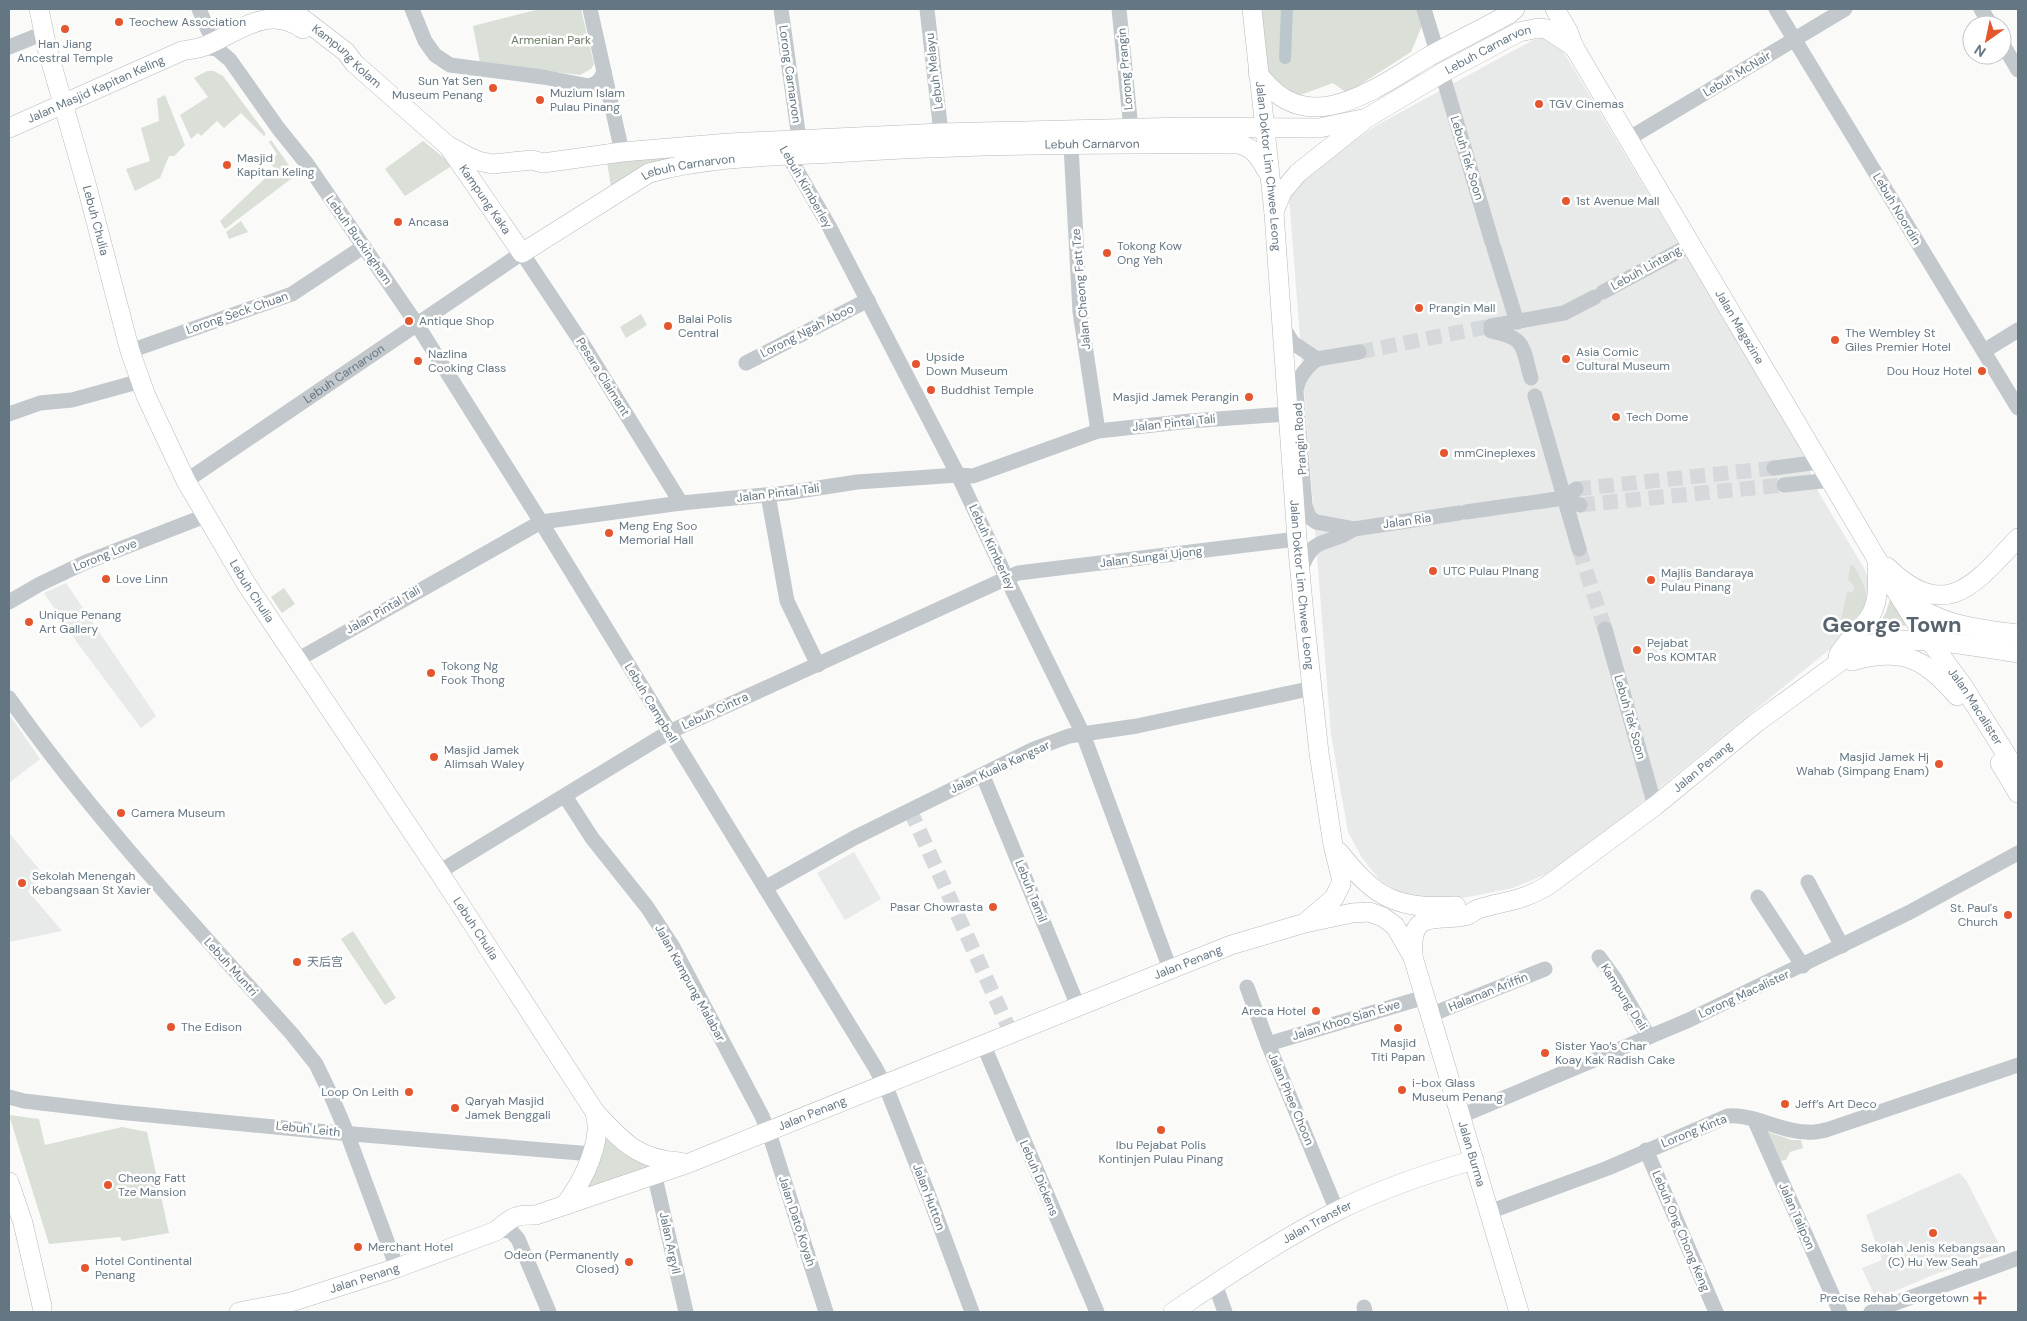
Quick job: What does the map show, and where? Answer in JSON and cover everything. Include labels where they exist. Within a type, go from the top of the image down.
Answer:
[{"type":"main road","name":"Lebuh Chulia","points":[[39,9],[130,351],[141,381],[186,481],[205,516],[247,586],[595,1112],[623,1141],[635,1150],[661,1161],[689,1163]]},
{"type":"main road","name":"Jalan Masjid Kapitan Keling","points":[[206,39],[255,9]]},
{"type":"main road","name":"Kampung Kolam","points":[[290,9],[306,19],[346,52],[354,63],[448,145]]},
{"type":"main road","name":"Jalan Doktor Lim Chwee Leong","points":[[1252,9],[1274,212],[1287,414],[1300,572],[1319,753],[1333,845],[1341,877],[1338,891],[1329,904],[1305,923]]},
{"type":"main road","name":"Lebuh Carnarvon","points":[[1258,73],[1268,88],[1279,96],[1307,106],[1335,106],[1357,99],[1515,9]]},
{"type":"main road","name":"Jalan Magazine","points":[[1555,9],[1568,30],[1574,47],[1819,462],[1891,583],[1931,642]]},
{"type":"main road","name":"Jalan Masjid Kapitan Keling","points":[[9,128],[182,51],[195,37],[206,39],[272,18],[284,19],[303,29],[342,58],[354,63]]},
{"type":"main road","name":"Lebuh Carnarvon","points":[[522,253],[649,174],[668,168],[733,160],[784,148],[799,139],[941,133],[1203,127],[1319,128],[1366,118],[1500,41],[1529,29],[1547,29],[1574,47]]},
{"type":"main road","points":[[1274,212],[1282,192],[1298,173],[1366,118]]},
{"type":"main road","name":"Lebuh Carnarvon","points":[[448,145],[469,157],[487,163],[532,160],[543,163],[622,152],[784,148],[1239,144],[1252,149],[1258,155],[1269,174]]},
{"type":"main road","name":"Kampung Kaka","points":[[448,145],[522,253]]},
{"type":"main road","name":"Lebuh Carnarvon","points":[[483,196],[490,178],[497,172],[536,168],[543,163]]},
{"type":"main road","points":[[1877,557],[1897,577],[1912,586],[1932,594],[1948,595],[1957,593],[1979,579],[2018,538]]},
{"type":"main road","points":[[1834,665],[1840,652],[1868,620],[1875,606],[1877,596],[1877,557]]},
{"type":"main road","points":[[1891,583],[1921,609],[1938,618],[1970,628],[2018,634]]},
{"type":"main road","name":"Jalan Penang","points":[[1412,957],[1414,934],[1419,925],[1431,920],[1468,915],[1477,909],[1532,895],[1553,882],[1655,806],[1756,724],[1860,647],[1874,643],[1931,642],[2018,653]]},
{"type":"main road","name":"Jalan Macalister","points":[[1931,642],[1963,686],[2018,773]]},
{"type":"main road","name":"Jalan Macalister","points":[[1834,665],[1887,654],[1915,660],[1928,666],[1957,696],[2018,793]]},
{"type":"main road","name":"Jalan Penang","points":[[1333,845],[1362,881],[1379,894],[1396,902],[1415,907],[1466,905],[1477,909]]},
{"type":"main road","name":"Jalan Penang","points":[[239,1312],[291,1302],[396,1268],[498,1230],[504,1222],[522,1214],[536,1215],[654,1173],[689,1163],[884,1083],[1253,937],[1305,923],[1361,912],[1383,917]]},
{"type":"main road","name":"Jalan Burma","points":[[1383,917],[1395,926],[1412,957],[1519,1312]]},
{"type":"main road","points":[[565,1205],[582,1177],[592,1154],[598,1130],[595,1112]]},
{"type":"main road","name":"Jalan Transfer","points":[[1173,1312],[1215,1284],[1338,1211],[1400,1184],[1474,1160]]},
{"type":"main road","points":[[9,1182],[23,1223],[44,1310]]},
{"type":"street","points":[[199,9],[206,39]]},
{"type":"street","points":[[412,9],[430,48],[439,58],[450,65],[543,77],[589,86],[596,84],[601,79],[604,71]]},
{"type":"street","points":[[590,9],[622,152]]},
{"type":"street","name":"Lorong Carnarvon","points":[[781,9],[799,139]]},
{"type":"street","name":"Lebuh Melayu","points":[[927,9],[941,133]]},
{"type":"street","name":"Lorong Prangin","points":[[1119,9],[1130,129]]},
{"type":"street","points":[[1424,9],[1437,52]]},
{"type":"street","name":"Lebuh Noordin","points":[[1776,9],[2018,408]]},
{"type":"street","name":"Lebuh McNair","points":[[1628,139],[1845,9]]},
{"type":"street","points":[[9,47],[44,33]]},
{"type":"street","name":"Lebuh Buckingham","points":[[206,39],[230,60],[306,164],[416,323]]},
{"type":"street","name":"Lebuh Tek Soon","points":[[1442,73],[1517,322]]},
{"type":"street","points":[[589,86],[614,113]]},
{"type":"street","name":"Jalan Cheong Fatt Tze","points":[[1071,146],[1080,312],[1098,431]]},
{"type":"street","name":"Lebuh Kimberley","points":[[784,148],[830,228],[958,475],[1006,578],[1083,734],[1170,969]]},
{"type":"street","name":"Lebuh Lintang","points":[[1531,378],[1523,347],[1519,340],[1491,328],[1564,313],[1690,244]]},
{"type":"street","name":"Lorong Seck Chuan","points":[[130,351],[292,294],[363,247]]},
{"type":"street","name":"Lebuh Carnarvon","points":[[186,481],[416,323],[522,253]]},
{"type":"street","name":"Pesara Claimant","points":[[522,253],[584,346],[681,503]]},
{"type":"street","name":"Lorong Ngah Aboo","points":[[746,363],[868,300]]},
{"type":"street","name":"Lebuh Campbell","points":[[416,323],[541,522],[884,1083]]},
{"type":"street","name":"Jalan Doktor Lim Chwee Leong","points":[[1281,323],[1287,336],[1293,343],[1317,359]]},
{"type":"street","points":[[1984,351],[2018,330]]},
{"type":"street","points":[[1317,359],[1359,352]]},
{"type":"street","name":"Prangin Road","points":[[1316,522],[1309,517],[1305,505],[1296,391],[1306,368],[1317,359]]},
{"type":"street","points":[[9,414],[40,403],[72,400],[141,381]]},
{"type":"street","points":[[1535,396],[1570,493],[1579,549]]},
{"type":"street","name":"Jalan Pintal Tali","points":[[297,660],[541,522],[681,503],[768,495],[857,482],[958,475],[973,476],[1098,431],[1190,421],[1287,414]]},
{"type":"street","points":[[1774,468],[1819,462]]},
{"type":"street","points":[[1784,485],[1831,480]]},
{"type":"street","points":[[1570,493],[1580,505]]},
{"type":"street","name":"Jalan Ria","points":[[1316,522],[1354,529],[1463,513],[1570,493]]},
{"type":"street","points":[[768,495],[787,601],[818,665]]},
{"type":"street","name":"Lorong Love","points":[[9,602],[40,584],[84,563],[205,516]]},
{"type":"street","name":"Jalan Ria","points":[[1300,572],[1304,560],[1312,547],[1318,543],[1344,536],[1354,529]]},
{"type":"street","name":"Jalan Sungai Ujong","points":[[1006,578],[1023,572],[1297,539]]},
{"type":"street","name":"Lebuh Cintra","points":[[438,872],[669,732],[1006,578]]},
{"type":"street","name":"Lebuh Tek Soon","points":[[1605,629],[1655,806]]},
{"type":"street","name":"Jalan Kuala Kangsar","points":[[765,888],[854,838],[983,776],[1034,749],[1069,736],[1137,726],[1313,688]]},
{"type":"street","name":"Lebuh Muntri","points":[[9,698],[56,762],[110,830],[292,1034],[316,1064],[348,1133],[396,1268]]},
{"type":"street","name":"Lebuh Tamil","points":[[983,776],[1078,1006]]},
{"type":"street","name":"Jalan Kampung Malabar","points":[[564,796],[592,838],[647,907],[673,947],[768,1130]]},
{"type":"street","name":"Lorong Macalister","points":[[1461,1116],[1648,1037],[1803,966],[1917,909],[2018,853]]},
{"type":"street","points":[[1808,882],[1842,946]]},
{"type":"street","points":[[1758,897],[1803,966]]},
{"type":"street","name":"Kampung Deli","points":[[1599,958],[1615,979],[1648,1037]]},
{"type":"street","name":"Halaman Ariffin","points":[[1430,1015],[1545,969]]},
{"type":"street","name":"Jalan Phee Choon","points":[[1247,987],[1268,1044],[1338,1211]]},
{"type":"street","name":"Jalan Khoo Sian Ewe","points":[[1268,1044],[1425,997]]},
{"type":"street","name":"Lebuh Dickens","points":[[983,1044],[1097,1312]]},
{"type":"street","name":"Lorong Kinta","points":[[1489,1212],[1608,1168],[1728,1116],[1735,1115],[1754,1119],[1805,1133],[1826,1130],[2018,1065]]},
{"type":"street","name":"Jalan Hutton","points":[[884,1083],[972,1312]]},
{"type":"street","name":"Lebuh Leith","points":[[14,1101],[147,1115],[592,1154]]},
{"type":"street","name":"Jalan Talipon","points":[[1754,1119],[1840,1312]]},
{"type":"street","name":"Jalan Dato Koyah","points":[[768,1130],[826,1312]]},
{"type":"street","name":"Lebuh Ong Chong Keng","points":[[1646,1150],[1716,1312]]},
{"type":"street","name":"Jalan Argyll","points":[[654,1173],[686,1312]]},
{"type":"street","points":[[522,1247],[524,1231],[530,1220],[536,1215]]},
{"type":"street","points":[[498,1230],[511,1231],[515,1234],[549,1312]]},
{"type":"street","points":[[1872,1312],[2018,1258]]},
{"type":"street","points":[[1215,1284],[1226,1312]]},
{"type":"shaded area","points":[[1540,38],[1550,39],[1560,46],[1798,443],[1819,493],[1864,568],[1873,590],[1857,627],[1596,840],[1556,870],[1513,888],[1430,902],[1402,894],[1379,879],[1362,858],[1348,832],[1331,735],[1289,197],[1290,192],[1320,164],[1377,125],[1533,40]]},
{"type":"shaded area","points":[[66,583],[156,716],[141,728],[76,641],[44,593]]},
{"type":"shaded area","points":[[9,714],[40,759],[9,783]]},
{"type":"shaded area","name":"Sekolah Menengah Kebangsaan St Xavier","points":[[9,833],[43,874],[28,891],[62,931],[9,942]]},
{"type":"shaded area","points":[[854,852],[881,899],[845,920],[817,873]]},
{"type":"shaded area","name":"Sekolah Jenis Kebangsaan (C) Hu Yew Seah","points":[[1959,1173],[1966,1180],[2003,1252],[1938,1273],[1876,1299],[1862,1268],[1882,1260],[1866,1215]]},
{"type":"green space","name":"Armenian Park","points":[[540,9],[581,9],[594,64],[591,69],[580,75],[480,63],[473,26]]},
{"type":"green space","points":[[1258,9],[1418,9],[1423,23],[1411,52],[1347,93],[1333,83],[1295,97],[1281,93],[1268,72]]},
{"type":"green space","points":[[207,71],[214,71],[223,76],[266,134],[264,136],[241,113],[224,128],[217,121],[201,136],[198,133],[191,139],[180,115],[208,97],[194,78]]},
{"type":"green space","points":[[165,95],[185,145],[174,156],[169,156],[160,178],[135,191],[126,169],[150,161],[141,128],[159,121],[157,99]]},
{"type":"green space","points":[[271,140],[296,175],[225,229],[220,221],[275,169],[269,162],[277,154],[269,142]]},
{"type":"green space","points":[[423,141],[453,165],[405,196],[385,169]]},
{"type":"green space","points":[[706,150],[648,168],[611,186],[607,162]]},
{"type":"green space","points":[[241,221],[248,232],[229,239],[226,232]]},
{"type":"green space","points":[[641,314],[647,325],[626,338],[620,327]]},
{"type":"green space","points":[[1851,565],[1853,565],[1864,586],[1866,602],[1863,609],[1839,631],[1847,591],[1851,593],[1854,590],[1854,586],[1848,579]]},
{"type":"green space","points":[[284,588],[295,604],[282,613],[271,597]]},
{"type":"green space","points":[[1890,599],[1908,625],[1877,629],[1886,612]]},
{"type":"green space","points":[[353,931],[396,998],[385,1005],[341,939]]},
{"type":"green space","points":[[9,1115],[39,1119],[45,1145],[122,1127],[147,1132],[169,1233],[122,1241],[120,1237],[49,1244]]},
{"type":"green space","points":[[1768,1132],[1792,1140],[1801,1140],[1803,1148],[1790,1152],[1786,1160],[1781,1161],[1768,1141]]},
{"type":"green space","points":[[607,1135],[653,1166],[586,1191],[605,1138]]},
{"type":"waterway","points":[[1285,58],[1287,9]]},
{"type":"tunnel","points":[[1359,352],[1491,326]]},
{"type":"tunnel","points":[[1576,489],[1774,468]]},
{"type":"tunnel","points":[[1580,505],[1784,485]]},
{"type":"tunnel","points":[[1579,549],[1605,629]]},
{"type":"tunnel","points":[[910,810],[1011,1033]]},
{"type":"place","name":"Teochew Association","points":[[119,22]]},
{"type":"place","name":"Han Jiang Ancestral Temple","points":[[65,29]]},
{"type":"place","name":"Sun Yat Sen Museum Penang","points":[[493,88]]},
{"type":"place","name":"Muzium Islam Pulau Pinang","points":[[540,100]]},
{"type":"place","name":"TGV Cinemas","points":[[1539,104]]},
{"type":"place","name":"Masjid Kapitan Keling","points":[[227,165]]},
{"type":"place","name":"1st Avenue Mall","points":[[1566,201]]},
{"type":"place","name":"Ancasa","points":[[398,222]]},
{"type":"place","name":"Tokong Kow Ong Yeh","points":[[1107,253]]},
{"type":"place","name":"Prangin Mall","points":[[1419,308]]},
{"type":"place","name":"Antique Shop","points":[[409,321]]},
{"type":"place","name":"Balai Polis Central","points":[[668,326]]},
{"type":"place","name":"The Wembley St Giles Premier Hotel","points":[[1835,340]]},
{"type":"place","name":"Asia Comic Cultural Museum","points":[[1566,359]]},
{"type":"place","name":"Nazlina Cooking Class","points":[[418,361]]},
{"type":"place","name":"Upside Down Museum","points":[[916,364]]},
{"type":"place","name":"Dou Houz Hotel","points":[[1982,371]]},
{"type":"place","name":"Buddhist Temple","points":[[931,390]]},
{"type":"place","name":"Masjid Jamek Perangin","points":[[1249,397]]},
{"type":"place","name":"Tech Dome","points":[[1616,417]]},
{"type":"place","name":"mmCineplexes","points":[[1444,453]]},
{"type":"place","name":"Meng Eng Soo Memorial Hall","points":[[609,533]]},
{"type":"place","name":"UTC Pulau PInang","points":[[1433,571]]},
{"type":"place","name":"Love Linn","points":[[106,579]]},
{"type":"place","name":"Majlis Bandaraya Pulau Pinang","points":[[1651,580]]},
{"type":"place","name":"Unique Penang Art Gallery","points":[[29,622]]},
{"type":"place","name":"Pejabat Pos KOMTAR","points":[[1637,650]]},
{"type":"place","name":"Tokong Ng Fook Thong","points":[[431,673]]},
{"type":"place","name":"Masjid Jamek Alimsah Waley","points":[[434,757]]},
{"type":"place","name":"Masjid Jamek Hj Wahab (Simpang Enam)","points":[[1939,764]]},
{"type":"place","name":"Camera Museum","points":[[121,813]]},
{"type":"place","name":"Sekolah Menengah Kebangsaan St Xavier","points":[[22,883]]},
{"type":"place","name":"Pasar Chowrasta","points":[[993,907]]},
{"type":"place","name":"St. Paul's Church","points":[[2008,915]]},
{"type":"place","name":"天后宫","points":[[297,962]]},
{"type":"place","name":"Areca Hotel","points":[[1316,1011]]},
{"type":"place","name":"The Edison","points":[[171,1027]]},
{"type":"place","name":"Masjid Titi Papan","points":[[1398,1028]]},
{"type":"place","name":"Sister Yao’s Char Koay Kak Radish Cake","points":[[1545,1053]]},
{"type":"place","name":"i-box Glass Museum Penang","points":[[1402,1090]]},
{"type":"place","name":"Loop On Leith","points":[[409,1092]]},
{"type":"place","name":"Jeff’s Art Deco","points":[[1785,1104]]},
{"type":"place","name":"Qaryah Masjid Jamek Benggali","points":[[455,1108]]},
{"type":"place","name":"Ibu Pejabat Polis Kontinjen Pulau Pinang","points":[[1161,1130]]},
{"type":"place","name":"Cheong Fatt Tze Mansion","points":[[108,1185]]},
{"type":"place","name":"Sekolah Jenis Kebangsaan (C) Hu Yew Seah","points":[[1933,1233]]},
{"type":"place","name":"Merchant Hotel","points":[[358,1247]]},
{"type":"place","name":"Odeon (Permanently Closed)","points":[[629,1262]]},
{"type":"place","name":"Hotel Continental Penang","points":[[85,1268]]},
{"type":"place","name":"Precise Rehab Georgetown","points":[[1980,1298]]},
{"type":"district","name":"George Town","points":[[1892,624]]}]
